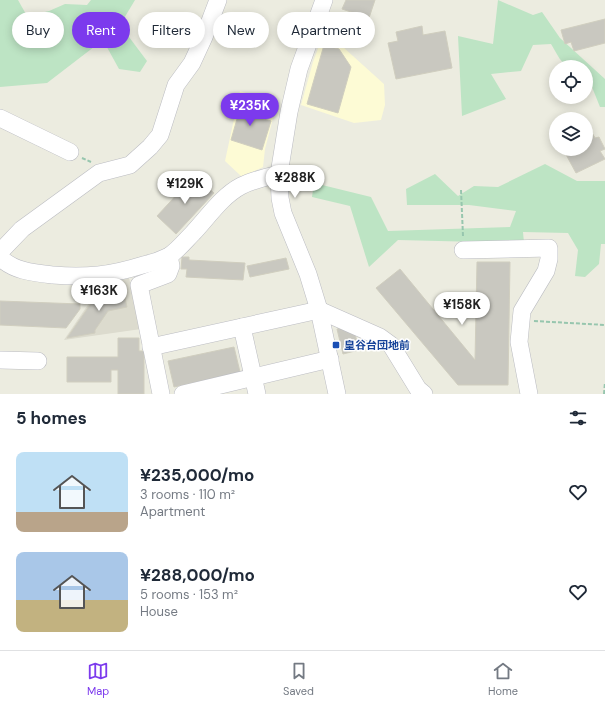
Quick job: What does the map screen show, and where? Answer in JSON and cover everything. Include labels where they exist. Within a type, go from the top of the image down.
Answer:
[{"type":"street","points":[[218,0],[192,63],[176,85],[160,134],[150,147],[130,165],[99,173],[22,229],[1,259],[19,269],[45,274],[74,277],[99,276],[125,271],[169,256],[183,244],[224,198],[240,186],[261,178],[279,174]]},
{"type":"street","points":[[324,0],[299,69],[289,112],[279,174],[280,198],[283,213],[308,274],[319,310],[337,394]]},
{"type":"street","points":[[0,118],[70,152]]},
{"type":"street","points":[[463,250],[549,248],[549,259],[546,271],[522,311],[519,342],[529,394]]},
{"type":"street","points":[[161,394],[139,285],[168,274],[171,266],[169,256]]},
{"type":"street","points":[[151,347],[319,310],[380,337],[391,345],[418,390],[424,394]]},
{"type":"street","points":[[242,327],[257,394]]},
{"type":"street","points":[[183,394],[330,359]]},
{"type":"street","points":[[0,360],[38,361]]},
{"type":"path","points":[[461,190],[463,250]]},
{"type":"path","points":[[521,320],[605,325]]},
{"type":"path","points":[[604,394],[605,382]]},
{"type":"shaded area","points":[[318,48],[344,48],[384,84],[385,105],[381,120],[354,123],[301,105]]},
{"type":"shaded area","points":[[240,91],[277,103],[265,149],[263,167],[242,177],[225,161]]},
{"type":"shaded area","points":[[129,278],[141,329],[64,340],[100,287]]},
{"type":"green space","points":[[0,0],[18,0],[25,12],[12,12],[12,48],[64,48],[64,12],[45,12],[65,4],[87,5],[91,0],[135,0],[128,12],[72,12],[72,48],[93,48],[47,83],[0,87]]},
{"type":"green space","points":[[498,0],[533,15],[542,12],[560,38],[584,60],[561,60],[551,44],[533,45],[521,71],[491,74],[506,99],[462,116],[458,36],[493,44]]},
{"type":"green space","points":[[130,38],[147,61],[140,72],[119,69],[107,48],[130,48]]},
{"type":"green space","points":[[593,68],[605,79],[605,107],[600,107],[593,90]]},
{"type":"green space","points":[[545,164],[577,181],[605,181],[605,244],[601,244],[599,264],[585,277],[575,276],[578,250],[568,233],[523,232],[524,243],[398,240],[369,267],[350,206],[312,197],[314,183],[371,197],[388,231],[510,227],[516,211],[469,205],[407,205],[406,189],[435,174],[458,196],[474,186],[498,187]]},
{"type":"building","points":[[346,0],[375,0],[371,12],[351,12],[342,9]]},
{"type":"building","points":[[605,19],[605,43],[574,51],[571,42],[565,44],[561,30]]},
{"type":"building","points":[[422,26],[423,35],[445,31],[452,68],[396,79],[388,43],[398,41],[396,32]]},
{"type":"building","points":[[323,48],[339,49],[351,67],[338,113],[307,104]]},
{"type":"building","points":[[244,97],[253,100],[249,115],[271,121],[262,150],[231,140],[239,112],[237,112],[241,99],[243,100]]},
{"type":"building","points":[[593,134],[595,138],[599,137],[605,149],[600,151],[605,159],[576,173],[567,156],[593,156]]},
{"type":"building","points":[[194,176],[214,193],[176,234],[157,216]]},
{"type":"building","points":[[182,257],[189,257],[189,260],[245,263],[243,280],[186,277],[187,269],[181,269]]},
{"type":"building","points":[[286,258],[289,269],[250,277],[247,266]]},
{"type":"building","points":[[477,262],[510,262],[508,385],[458,385],[376,288],[400,269],[475,360]]},
{"type":"building","points":[[101,289],[106,293],[123,289],[127,307],[108,311],[95,330],[95,333],[67,338]]},
{"type":"building","points":[[0,301],[80,304],[80,309],[66,328],[0,325]]},
{"type":"building","points":[[342,328],[355,334],[359,350],[343,354],[337,329]]},
{"type":"building","points":[[118,338],[139,338],[139,351],[144,351],[144,394],[118,394],[118,370],[111,370],[111,382],[67,382],[67,357],[118,357]]},
{"type":"building","points":[[234,347],[240,372],[174,387],[168,361]]},
{"type":"place","name":"皇谷台団地前","points":[[336,345]]}]
